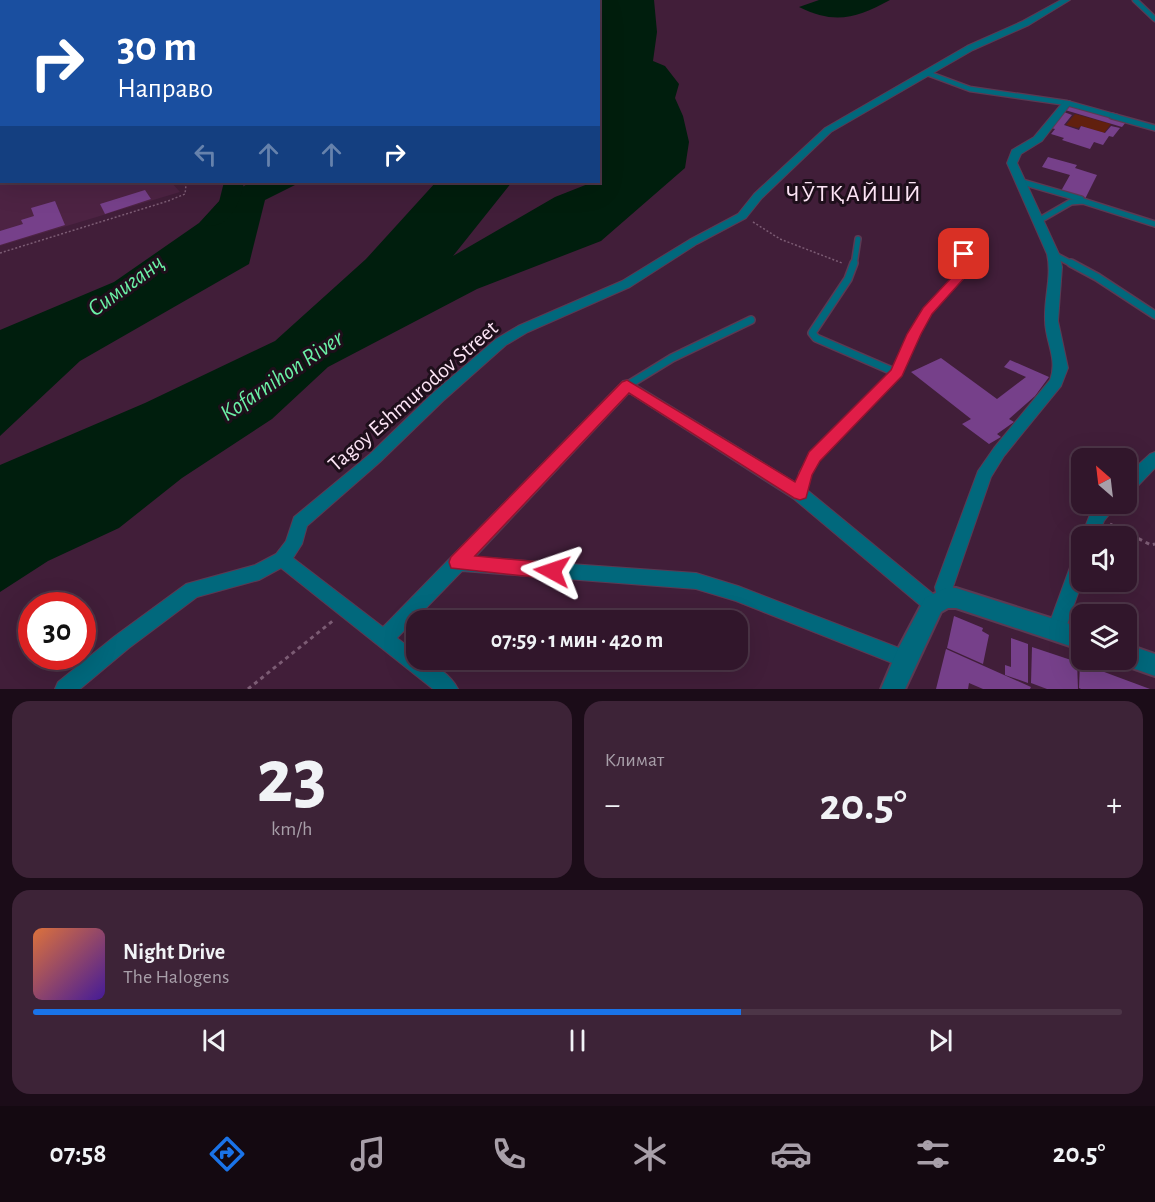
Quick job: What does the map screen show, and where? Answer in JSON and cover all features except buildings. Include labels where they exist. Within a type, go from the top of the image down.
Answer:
[{"type":"street","points":[[65,689],[122,642],[192,590],[259,572],[282,559],[294,544],[300,522],[375,458],[438,397],[501,342],[523,329],[626,284],[693,242],[742,216],[758,196],[820,135],[970,48],[1026,23],[1059,1]]},
{"type":"street","points":[[893,689],[905,659],[939,601],[984,474],[1056,382],[1059,375],[1060,353],[1052,321],[1056,267],[1053,254],[1012,163],[1016,152],[1038,139],[1067,103]]},
{"type":"street","points":[[384,639],[627,386],[800,494],[939,601],[956,598],[1071,635]]},
{"type":"street","points":[[1137,475],[1155,458]]},
{"type":"street","points":[[1093,526],[1100,514]]},
{"type":"street","points":[[282,559],[448,689]]},
{"type":"street","points":[[458,562],[696,581],[738,594],[905,659]]},
{"type":"street","points":[[1056,630],[1071,589]]},
{"type":"street","points":[[1137,659],[1155,665]]},
{"type":"lane","points":[[1135,0],[1155,20]]},
{"type":"lane","points":[[1144,9],[1155,10]]},
{"type":"lane","points":[[927,73],[970,89],[1067,103],[1155,128]]},
{"type":"lane","points":[[1018,180],[1155,224]]},
{"type":"lane","points":[[1038,220],[1071,202],[1089,201]]},
{"type":"lane","points":[[858,239],[858,257],[853,268],[837,297],[812,333],[816,338],[897,373]]},
{"type":"lane","points":[[800,494],[804,474],[814,456],[897,373],[927,311],[960,276],[964,254]]},
{"type":"lane","points":[[1053,254],[1097,277],[1155,315]]},
{"type":"lane","points":[[627,386],[672,358],[751,320]]},
{"type":"path","points":[[0,253],[168,201],[185,194],[186,185],[183,183]]},
{"type":"path","points":[[742,216],[780,239],[853,268]]},
{"type":"path","points":[[1097,517],[1151,545],[1155,544]]},
{"type":"path","points":[[248,689],[346,610]]},
{"type":"shaded area","points":[[1075,114],[1111,124],[1104,133],[1081,126],[1078,128],[1066,125]]},
{"type":"shaded area","points":[[0,183],[172,183],[180,192],[0,246]]},
{"type":"water","name":"Kofarnihon River","points":[[600,0],[654,0],[657,32],[653,61],[665,66],[679,84],[675,98],[683,116],[689,142],[685,168],[601,241],[477,289],[328,367],[272,419],[182,478],[119,528],[48,561],[0,592],[0,465],[145,403],[275,341],[366,259],[435,183],[511,183],[453,256],[555,197],[590,183],[600,183]]},
{"type":"water","points":[[819,0],[890,0],[867,11],[846,17],[824,16],[799,7]]},
{"type":"water","points":[[249,183],[299,183],[265,200],[249,264],[80,361],[0,436],[0,330],[114,282],[199,223],[221,199]]},
{"type":"waterway","name":"Симиганҷ","points":[[214,220],[229,203],[234,183]]},
{"type":"district","name":"ЧӮТҚАЙШӢ","points":[[854,194]]},
{"type":"route","points":[[552,571],[458,562],[627,386],[800,494],[804,474],[814,456],[897,373],[927,311],[960,276],[964,254]]}]
